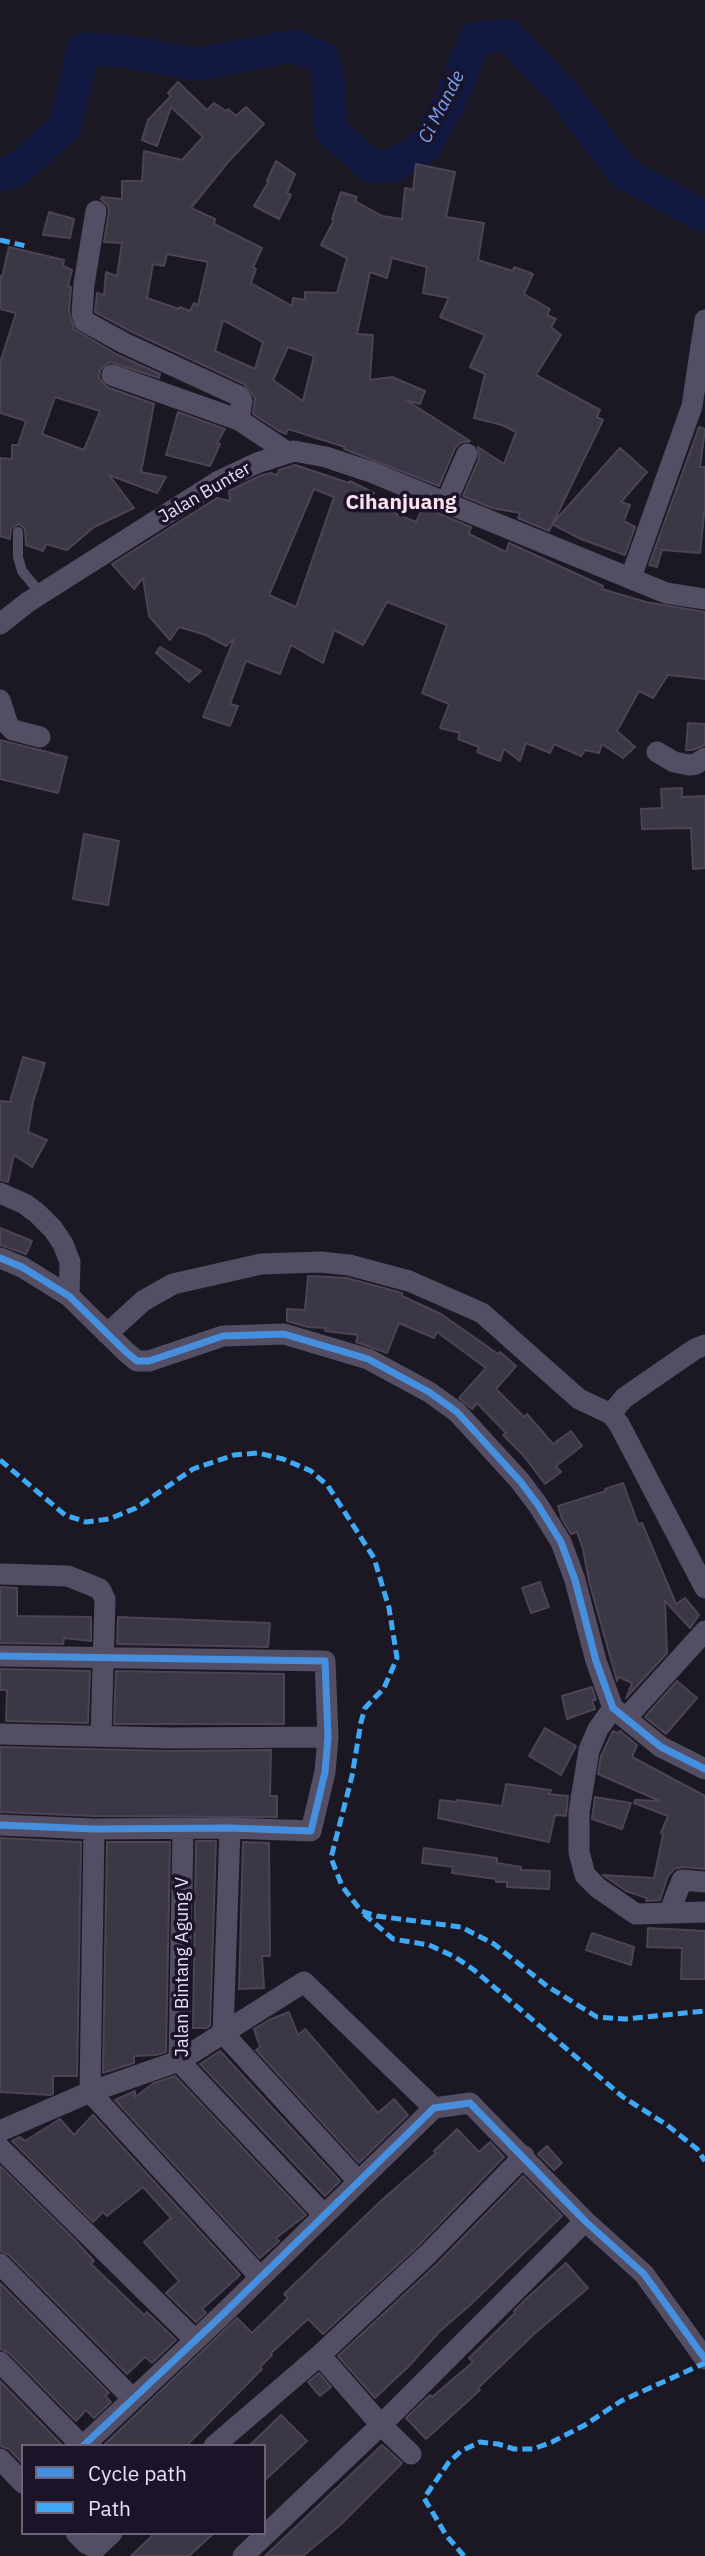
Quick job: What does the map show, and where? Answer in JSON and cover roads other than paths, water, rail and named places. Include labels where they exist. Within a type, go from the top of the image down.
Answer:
[{"type":"street","points":[[96,211],[84,284],[82,313],[85,320],[89,325],[124,343],[239,396],[242,401],[239,420]]},
{"type":"street","points":[[631,577],[692,406],[705,320]]},
{"type":"street","points":[[113,375],[239,420],[287,452]]},
{"type":"street","name":"Jalan Bunter","points":[[0,624],[41,594],[217,482],[287,452],[300,451],[371,472],[666,593],[705,599]]},
{"type":"street","points":[[446,503],[467,454]]},
{"type":"street","points":[[0,700],[8,725],[13,730],[40,737]]},
{"type":"street","points":[[657,752],[674,762],[689,765],[705,758]]},
{"type":"street","points":[[0,1193],[25,1204],[53,1229],[70,1262],[69,1296]]},
{"type":"street","points":[[0,1258],[22,1267],[69,1296],[137,1360],[149,1361],[223,1336],[248,1333],[284,1334],[369,1359],[410,1380],[457,1412],[520,1481],[538,1504],[561,1542],[575,1580],[596,1661],[620,1713],[661,1747],[705,1769]]},
{"type":"street","points":[[107,1334],[143,1301],[173,1284],[261,1264],[320,1262],[348,1265],[409,1281],[482,1313],[579,1399],[611,1414],[619,1424],[705,1588]]},
{"type":"street","points":[[611,1414],[624,1398],[695,1349],[705,1345]]},
{"type":"street","points":[[0,1574],[68,1576],[100,1589],[105,1599],[102,1736]]},
{"type":"street","points":[[705,1630],[620,1713],[598,1729],[589,1749],[579,1812],[581,1862],[585,1875],[592,1882],[636,1914],[705,1912]]},
{"type":"street","points":[[0,1656],[325,1661],[328,1737],[325,1772],[311,1830],[94,1829],[0,1825]]},
{"type":"street","points":[[0,1734],[328,1737]]},
{"type":"street","points":[[230,1828],[223,2033],[358,2181]]},
{"type":"street","points":[[94,1829],[90,2092],[260,2277]]},
{"type":"street","name":"Jalan Bintang Agung V","points":[[183,1830],[179,2061],[324,2215]]},
{"type":"street","points":[[668,1913],[682,1880],[705,1882]]},
{"type":"street","points":[[0,2131],[90,2092],[179,2061],[304,1982],[434,2108]]},
{"type":"street","points":[[85,2444],[434,2108],[470,2103],[585,2221],[644,2274],[705,2359]]},
{"type":"street","points":[[0,2148],[195,2340]]},
{"type":"street","points":[[216,2444],[320,2355],[428,2254],[524,2156]]},
{"type":"street","points":[[266,2534],[381,2425],[585,2221]]},
{"type":"street","points":[[0,2264],[133,2399]]},
{"type":"street","points":[[320,2355],[381,2425],[411,2454]]},
{"type":"street","points":[[0,2362],[81,2444]]},
{"type":"street","points":[[78,2535],[96,2548],[109,2535]]},
{"type":"street","points":[[243,2556],[265,2535]]},
{"type":"lane","points":[[18,532],[18,557],[22,572],[41,594]]},
{"type":"waterway","name":"Ci Mande","points":[[0,174],[15,171],[65,127],[84,49],[121,51],[196,64],[294,46],[323,58],[328,78],[331,130],[372,167],[393,165],[426,146],[451,99],[476,38],[508,35],[563,93],[624,173],[705,217]]},
{"type":"district","name":"Cihanjuang","points":[[401,503]]}]
